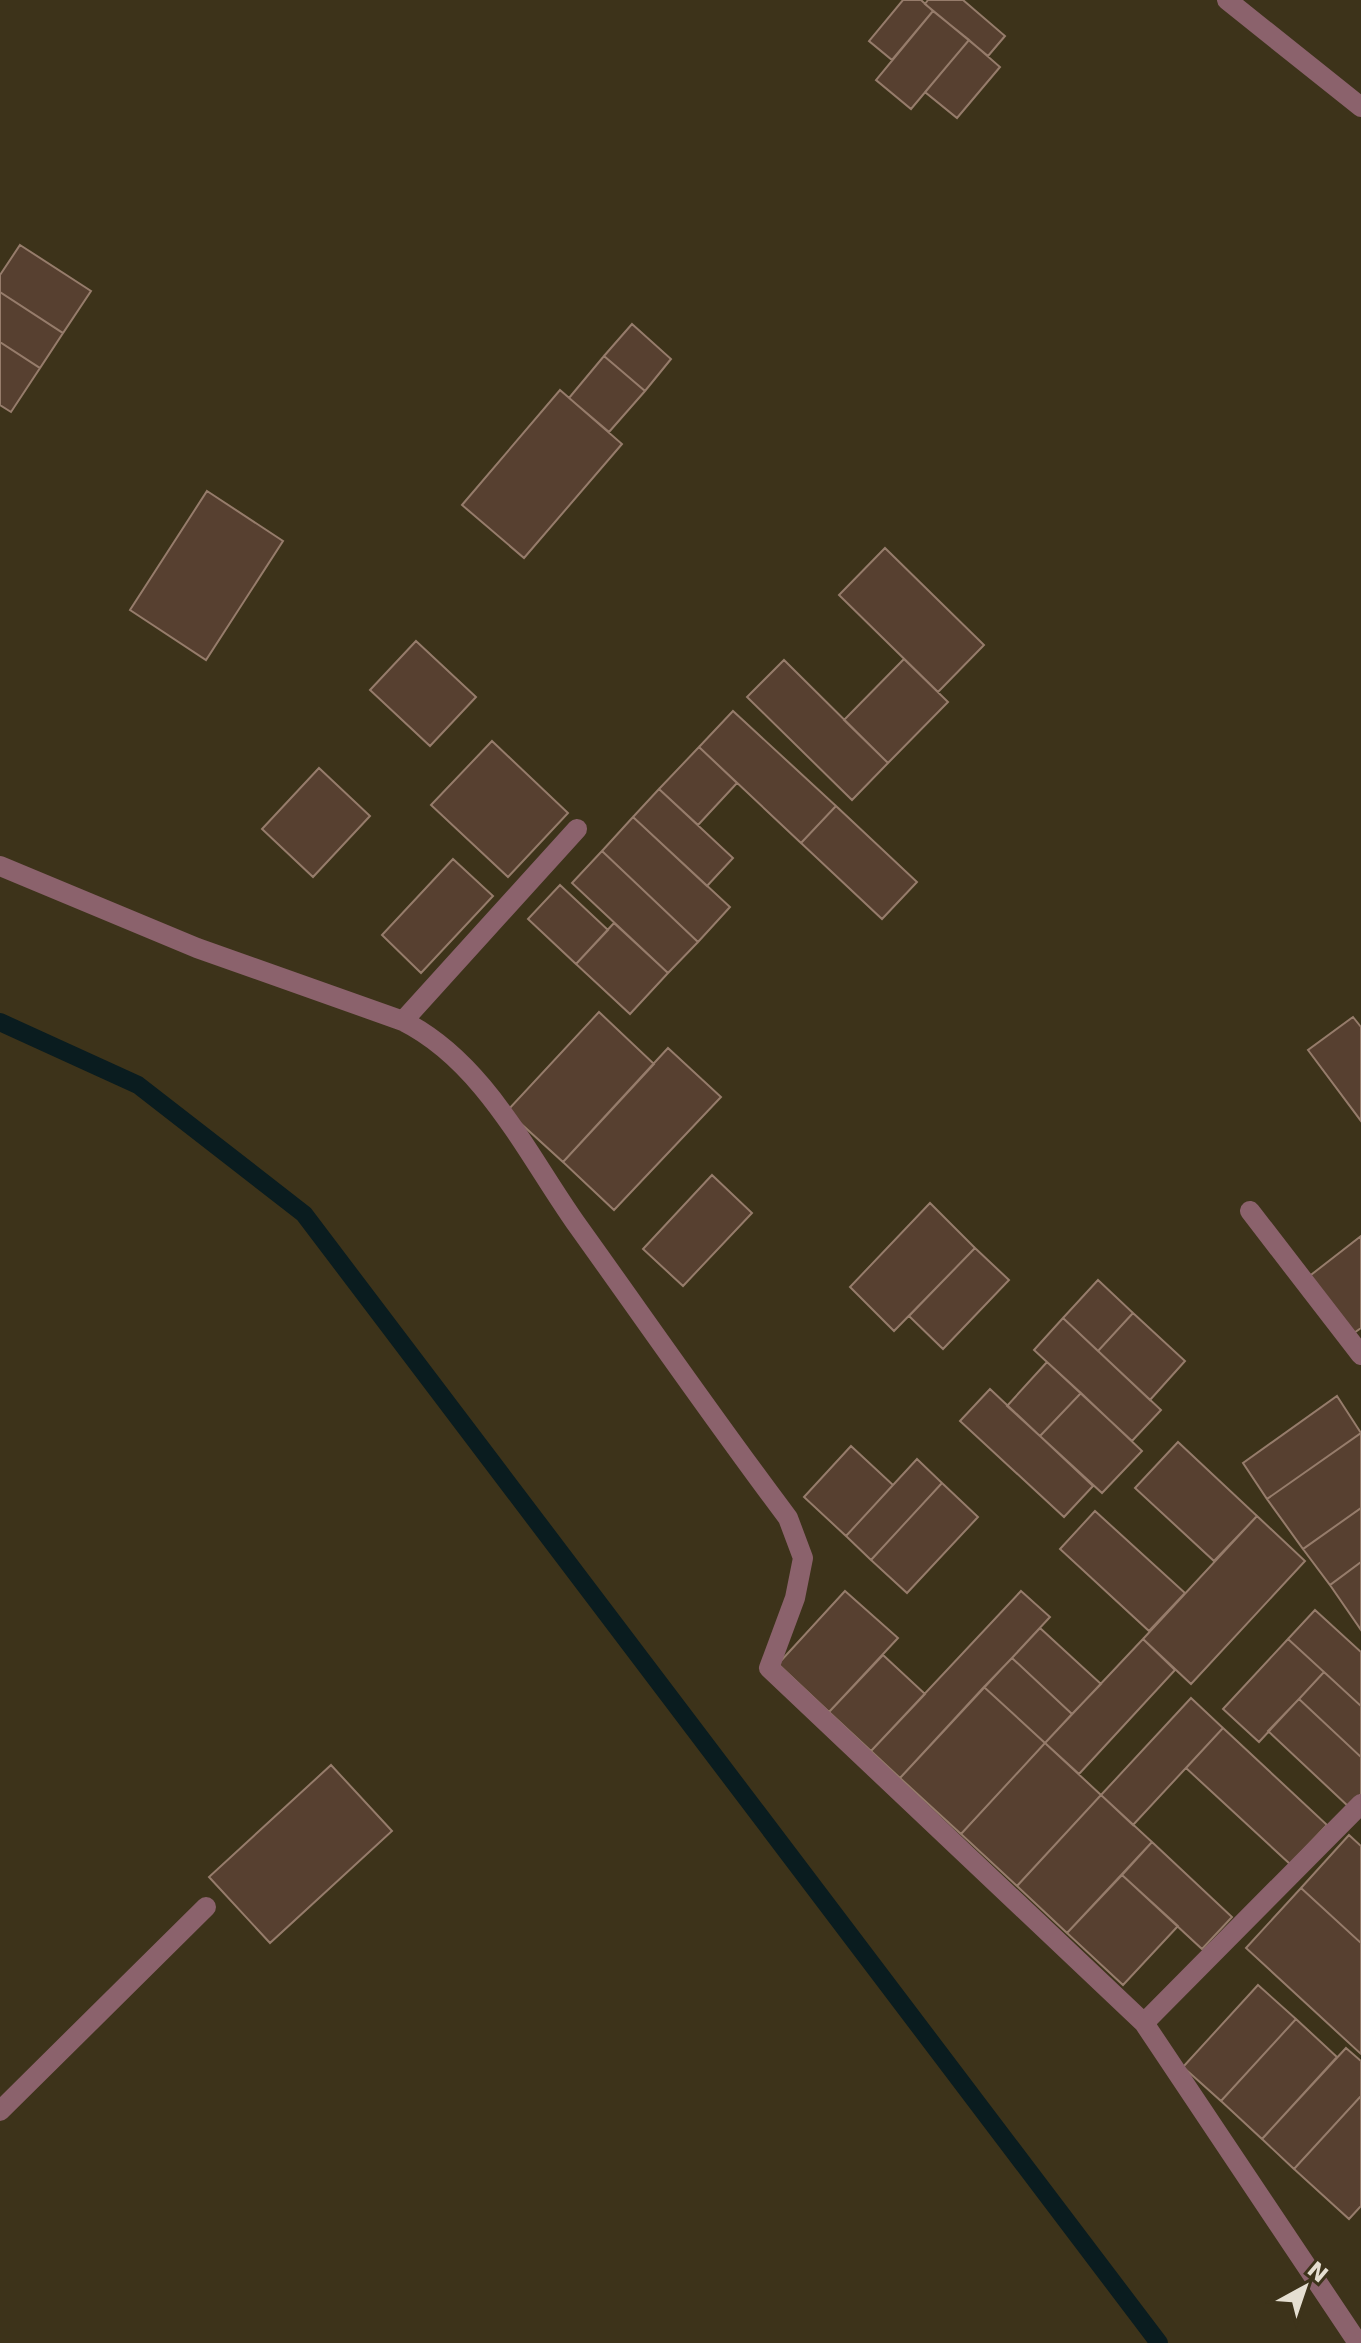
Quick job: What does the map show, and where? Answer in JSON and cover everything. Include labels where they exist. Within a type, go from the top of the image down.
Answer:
[{"type":"street","points":[[1227,0],[1361,107]]},
{"type":"street","points":[[403,1021],[577,829]]},
{"type":"street","points":[[0,866],[197,948],[403,1021],[423,1031],[453,1057],[510,1124],[605,1264],[788,1518],[803,1558],[795,1598],[769,1668],[1144,2023],[1355,2328]]},
{"type":"street","points":[[1250,1211],[1361,1355]]},
{"type":"street","points":[[1144,2023],[1361,1804]]},
{"type":"street","points":[[0,2111],[206,1907]]},
{"type":"building","points":[[903,0],[921,0],[933,11],[892,60],[869,41]]},
{"type":"building","points":[[928,0],[963,0],[1005,36],[988,56],[925,4]]},
{"type":"building","points":[[933,11],[969,40],[911,109],[876,80]]},
{"type":"building","points":[[969,40],[1000,67],[957,118],[925,92]]},
{"type":"building","points":[[20,245],[91,291],[63,333],[0,292],[0,275]]},
{"type":"building","points":[[0,292],[63,333],[40,368],[0,342]]},
{"type":"building","points":[[632,324],[671,359],[645,391],[604,356]]},
{"type":"building","points":[[0,342],[40,368],[11,412],[0,405]]},
{"type":"building","points":[[604,356],[645,391],[609,432],[569,398]]},
{"type":"building","points":[[560,390],[622,444],[524,558],[462,505]]},
{"type":"building","points":[[207,491],[283,541],[206,660],[130,610]]},
{"type":"building","points":[[885,548],[984,645],[938,692],[839,595]]},
{"type":"building","points":[[416,641],[476,697],[430,746],[370,690]]},
{"type":"building","points":[[904,659],[948,702],[888,763],[844,720]]},
{"type":"building","points":[[784,660],[888,763],[852,800],[747,697]]},
{"type":"building","points":[[733,711],[836,806],[801,843],[699,747]]},
{"type":"building","points":[[492,741],[568,813],[508,877],[431,805]]},
{"type":"building","points":[[699,747],[737,783],[698,825],[659,789]]},
{"type":"building","points":[[319,768],[370,816],[313,877],[262,829]]},
{"type":"building","points":[[659,789],[733,858],[707,886],[633,817]]},
{"type":"building","points":[[836,806],[917,882],[882,919],[801,843]]},
{"type":"building","points":[[633,817],[730,907],[698,942],[602,851]]},
{"type":"building","points":[[602,851],[698,942],[668,973],[572,883]]},
{"type":"building","points":[[453,859],[493,896],[421,973],[382,935]]},
{"type":"building","points":[[560,885],[608,930],[576,964],[528,919]]},
{"type":"building","points":[[614,923],[668,973],[630,1014],[576,964]]},
{"type":"building","points":[[599,1012],[654,1064],[563,1162],[507,1111]]},
{"type":"building","points":[[1353,1017],[1361,1027],[1361,1121],[1308,1050]]},
{"type":"building","points":[[668,1048],[721,1097],[614,1210],[563,1162]]},
{"type":"building","points":[[712,1175],[752,1213],[683,1286],[643,1249]]},
{"type":"building","points":[[930,1203],[975,1248],[894,1331],[850,1287]]},
{"type":"building","points":[[1361,1236],[1361,1328],[1351,1335],[1307,1278]]},
{"type":"building","points":[[975,1248],[1009,1280],[943,1349],[909,1316]]},
{"type":"building","points":[[1098,1280],[1133,1313],[1098,1351],[1063,1318]]},
{"type":"building","points":[[1133,1313],[1185,1361],[1150,1400],[1098,1351]]},
{"type":"building","points":[[1063,1318],[1161,1410],[1132,1441],[1034,1350]]},
{"type":"building","points":[[1047,1362],[1081,1393],[1040,1436],[1007,1406]]},
{"type":"building","points":[[990,1389],[1093,1486],[1064,1517],[960,1421]]},
{"type":"building","points":[[1081,1393],[1142,1451],[1102,1493],[1040,1436]]},
{"type":"building","points":[[1337,1396],[1361,1433],[1267,1499],[1243,1463]]},
{"type":"building","points":[[1361,1433],[1361,1508],[1303,1549],[1267,1499]]},
{"type":"building","points":[[1178,1442],[1257,1516],[1214,1561],[1135,1488]]},
{"type":"building","points":[[851,1446],[893,1485],[846,1536],[804,1497]]},
{"type":"building","points":[[917,1459],[942,1483],[871,1560],[846,1536]]},
{"type":"building","points":[[942,1483],[978,1517],[907,1593],[871,1560]]},
{"type":"building","points":[[1361,1508],[1361,1562],[1330,1585],[1303,1549]]},
{"type":"building","points":[[1095,1511],[1185,1593],[1149,1631],[1060,1549]]},
{"type":"building","points":[[1257,1516],[1305,1561],[1191,1684],[1143,1639]]},
{"type":"building","points":[[1361,1562],[1361,1630],[1330,1585]]},
{"type":"building","points":[[845,1591],[898,1638],[829,1712],[778,1664]]},
{"type":"building","points":[[1021,1591],[1050,1617],[900,1778],[871,1751]]},
{"type":"building","points":[[1315,1610],[1361,1652],[1361,1706],[1288,1639]]},
{"type":"building","points":[[1040,1628],[1101,1684],[1072,1714],[1012,1658]]},
{"type":"building","points":[[1143,1639],[1175,1670],[1079,1774],[1045,1743]]},
{"type":"building","points":[[1288,1639],[1324,1672],[1259,1742],[1223,1709]]},
{"type":"building","points":[[883,1655],[925,1694],[871,1751],[829,1712]]},
{"type":"building","points":[[1012,1658],[1072,1714],[1045,1743],[984,1687]]},
{"type":"building","points":[[1324,1672],[1361,1706],[1361,1757],[1299,1699]]},
{"type":"building","points":[[984,1687],[1045,1743],[961,1834],[900,1778]]},
{"type":"building","points":[[1191,1698],[1223,1728],[1133,1825],[1101,1795]]},
{"type":"building","points":[[1299,1699],[1361,1757],[1361,1794],[1349,1807],[1268,1731]]},
{"type":"building","points":[[1223,1728],[1327,1825],[1290,1864],[1186,1768]]},
{"type":"building","points":[[1045,1743],[1101,1795],[1017,1886],[961,1834]]},
{"type":"building","points":[[331,1765],[392,1831],[270,1943],[209,1877]]},
{"type":"building","points":[[1101,1795],[1152,1842],[1067,1933],[1017,1886]]},
{"type":"building","points":[[1349,1835],[1361,1846],[1361,1943],[1301,1888]]},
{"type":"building","points":[[1152,1842],[1232,1917],[1202,1949],[1122,1875]]},
{"type":"building","points":[[1122,1875],[1178,1926],[1123,1985],[1067,1933]]},
{"type":"building","points":[[1301,1888],[1361,1943],[1361,2054],[1246,1948]]},
{"type":"building","points":[[1258,1985],[1296,2019],[1221,2101],[1183,2067]]},
{"type":"building","points":[[1296,2019],[1337,2057],[1262,2139],[1221,2101]]},
{"type":"building","points":[[1346,2048],[1361,2061],[1361,2096],[1294,2169],[1262,2139]]},
{"type":"building","points":[[1361,2096],[1361,2206],[1349,2219],[1294,2169]]},
{"type":"waterway","points":[[0,1022],[138,1085],[304,1214],[1159,2343]]}]
